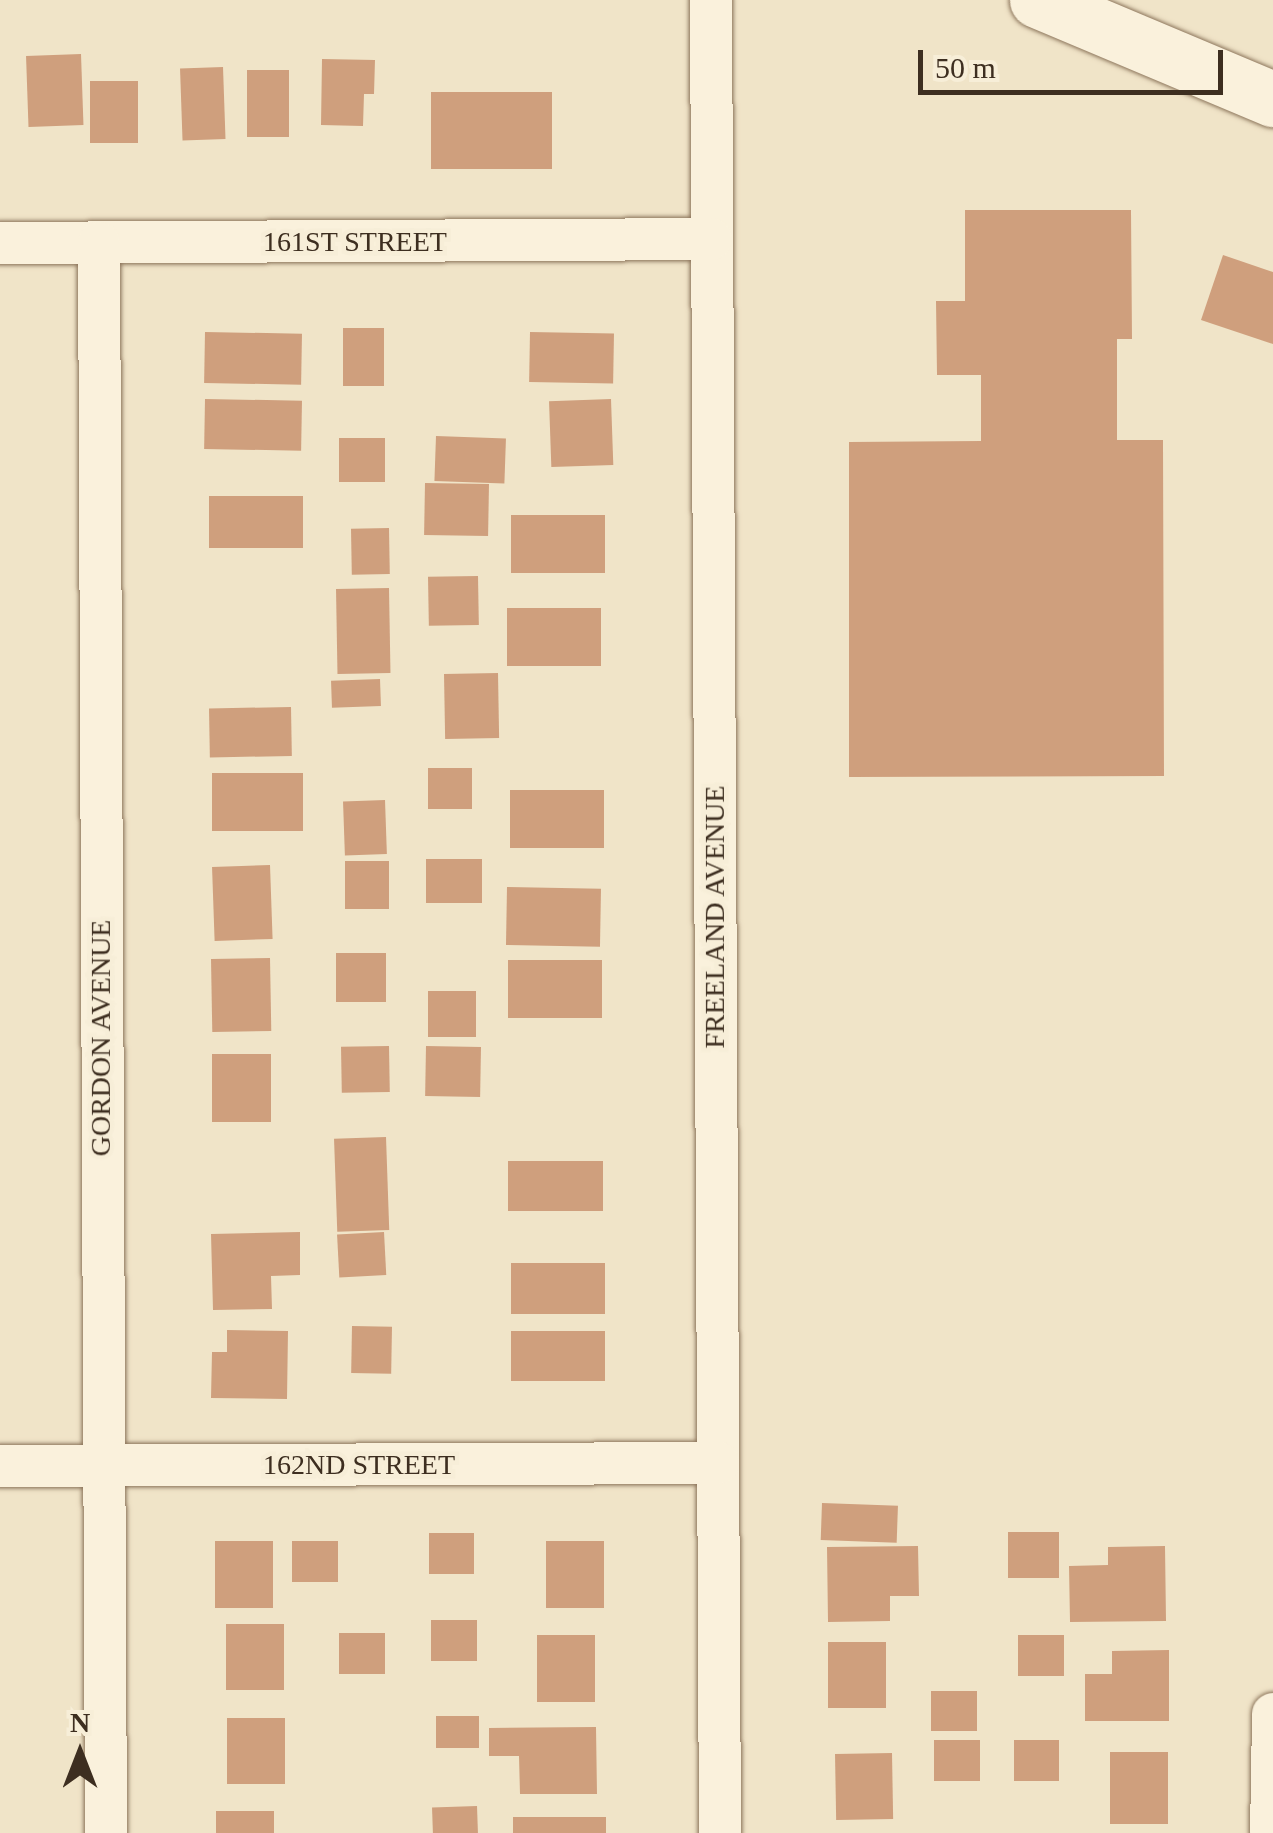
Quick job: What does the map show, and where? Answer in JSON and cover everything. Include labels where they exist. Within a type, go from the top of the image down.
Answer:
[{"type":"main road","points":[[1037,0],[1273,99]]},
{"type":"street","name":"FREELAND AVENUE","points":[[711,0],[720,1833]]},
{"type":"street","name":"161ST STREET","points":[[0,244],[711,239]]},
{"type":"street","name":"GORDON AVENUE","points":[[99,243],[106,1833]]},
{"type":"street","name":"162ND STREET","points":[[0,1466],[718,1463]]},
{"type":"street","points":[[1271,1833],[1273,1714]]},
{"type":"building","points":[[81,54],[83,125],[29,127],[26,56]]},
{"type":"building","points":[[322,59],[375,60],[374,94],[364,94],[363,126],[321,125]]},
{"type":"building","points":[[223,67],[226,139],[183,140],[180,69]]},
{"type":"building","points":[[247,70],[289,70],[289,137],[247,137]]},
{"type":"building","points":[[90,81],[138,81],[138,143],[90,143]]},
{"type":"building","points":[[431,92],[552,92],[552,169],[431,169]]},
{"type":"building","points":[[965,210],[1131,210],[1132,339],[1117,339],[1117,440],[1163,440],[1164,776],[849,777],[849,442],[981,441],[981,375],[937,375],[936,301],[965,301]]},
{"type":"building","points":[[1223,255],[1273,272],[1273,344],[1201,320]]},
{"type":"building","points":[[343,328],[384,328],[384,386],[343,386]]},
{"type":"building","points":[[205,332],[302,334],[301,385],[204,383]]},
{"type":"building","points":[[530,332],[614,333],[613,383],[529,382]]},
{"type":"building","points":[[205,399],[302,401],[301,451],[204,449]]},
{"type":"building","points":[[611,399],[613,465],[551,467],[549,401]]},
{"type":"building","points":[[436,436],[506,438],[504,483],[434,481]]},
{"type":"building","points":[[339,438],[385,438],[385,482],[339,482]]},
{"type":"building","points":[[425,483],[489,484],[488,536],[424,535]]},
{"type":"building","points":[[209,496],[303,496],[303,548],[209,548]]},
{"type":"building","points":[[511,515],[605,515],[605,573],[511,573]]},
{"type":"building","points":[[389,528],[390,574],[352,575],[351,529]]},
{"type":"building","points":[[478,576],[479,625],[429,626],[428,577]]},
{"type":"building","points":[[389,588],[390,673],[337,674],[336,589]]},
{"type":"building","points":[[507,608],[601,608],[601,666],[507,666]]},
{"type":"building","points":[[498,673],[499,738],[445,739],[444,674]]},
{"type":"building","points":[[380,679],[381,706],[332,708],[331,681]]},
{"type":"building","points":[[291,707],[292,756],[210,757],[209,708]]},
{"type":"building","points":[[428,768],[472,768],[472,809],[428,809]]},
{"type":"building","points":[[212,773],[303,773],[303,831],[212,831]]},
{"type":"building","points":[[510,790],[604,790],[604,848],[510,848]]},
{"type":"building","points":[[385,800],[387,854],[345,855],[343,801]]},
{"type":"building","points":[[426,859],[482,859],[482,903],[426,903]]},
{"type":"building","points":[[345,861],[389,861],[389,909],[345,909]]},
{"type":"building","points":[[270,865],[273,939],[215,941],[212,867]]},
{"type":"building","points":[[507,887],[601,889],[600,947],[506,945]]},
{"type":"building","points":[[336,953],[386,953],[386,1002],[336,1002]]},
{"type":"building","points":[[270,958],[271,1031],[212,1032],[211,959]]},
{"type":"building","points":[[508,960],[602,960],[602,1018],[508,1018]]},
{"type":"building","points":[[428,991],[476,991],[476,1037],[428,1037]]},
{"type":"building","points":[[389,1046],[390,1092],[342,1093],[341,1047]]},
{"type":"building","points":[[426,1046],[481,1047],[480,1097],[425,1096]]},
{"type":"building","points":[[212,1054],[271,1054],[271,1122],[212,1122]]},
{"type":"building","points":[[386,1137],[389,1230],[337,1232],[334,1139]]},
{"type":"building","points":[[508,1161],[603,1161],[603,1211],[508,1211]]},
{"type":"building","points":[[300,1232],[300,1275],[271,1276],[272,1309],[213,1310],[211,1234]]},
{"type":"building","points":[[384,1232],[386,1275],[339,1277],[337,1234]]},
{"type":"building","points":[[511,1263],[605,1263],[605,1314],[511,1314]]},
{"type":"building","points":[[352,1326],[392,1327],[391,1374],[351,1373]]},
{"type":"building","points":[[227,1330],[288,1331],[287,1399],[211,1398],[212,1352],[227,1352]]},
{"type":"building","points":[[511,1331],[605,1331],[605,1381],[511,1381]]},
{"type":"building","points":[[822,1503],[898,1506],[897,1543],[821,1540]]},
{"type":"building","points":[[1008,1532],[1059,1532],[1059,1578],[1008,1578]]},
{"type":"building","points":[[429,1533],[474,1533],[474,1574],[429,1574]]},
{"type":"building","points":[[215,1541],[273,1541],[273,1608],[215,1608]]},
{"type":"building","points":[[292,1541],[338,1541],[338,1582],[292,1582]]},
{"type":"building","points":[[546,1541],[604,1541],[604,1608],[546,1608]]},
{"type":"building","points":[[918,1546],[919,1596],[890,1596],[890,1621],[828,1622],[827,1547]]},
{"type":"building","points":[[1165,1546],[1166,1621],[1070,1622],[1069,1566],[1108,1565],[1108,1547]]},
{"type":"building","points":[[431,1620],[477,1620],[477,1661],[431,1661]]},
{"type":"building","points":[[226,1624],[284,1624],[284,1690],[226,1690]]},
{"type":"building","points":[[339,1633],[385,1633],[385,1674],[339,1674]]},
{"type":"building","points":[[537,1635],[595,1635],[595,1702],[537,1702]]},
{"type":"building","points":[[1018,1635],[1064,1635],[1064,1676],[1018,1676]]},
{"type":"building","points":[[828,1642],[886,1642],[886,1708],[828,1708]]},
{"type":"building","points":[[1169,1650],[1169,1721],[1085,1721],[1085,1674],[1112,1674],[1112,1651]]},
{"type":"building","points":[[931,1691],[977,1691],[977,1731],[931,1731]]},
{"type":"building","points":[[436,1716],[479,1716],[479,1748],[436,1748]]},
{"type":"building","points":[[227,1718],[285,1718],[285,1784],[227,1784]]},
{"type":"building","points":[[596,1727],[597,1794],[520,1794],[519,1756],[489,1756],[489,1728]]},
{"type":"building","points":[[934,1740],[980,1740],[980,1781],[934,1781]]},
{"type":"building","points":[[1014,1740],[1059,1740],[1059,1781],[1014,1781]]},
{"type":"building","points":[[1110,1752],[1168,1752],[1168,1824],[1110,1824]]},
{"type":"building","points":[[892,1753],[893,1819],[836,1820],[835,1754]]},
{"type":"building","points":[[477,1806],[478,1833],[433,1833],[432,1808]]},
{"type":"building","points":[[216,1811],[274,1811],[274,1833],[216,1833]]},
{"type":"building","points":[[513,1817],[606,1817],[606,1833],[513,1833]]}]
